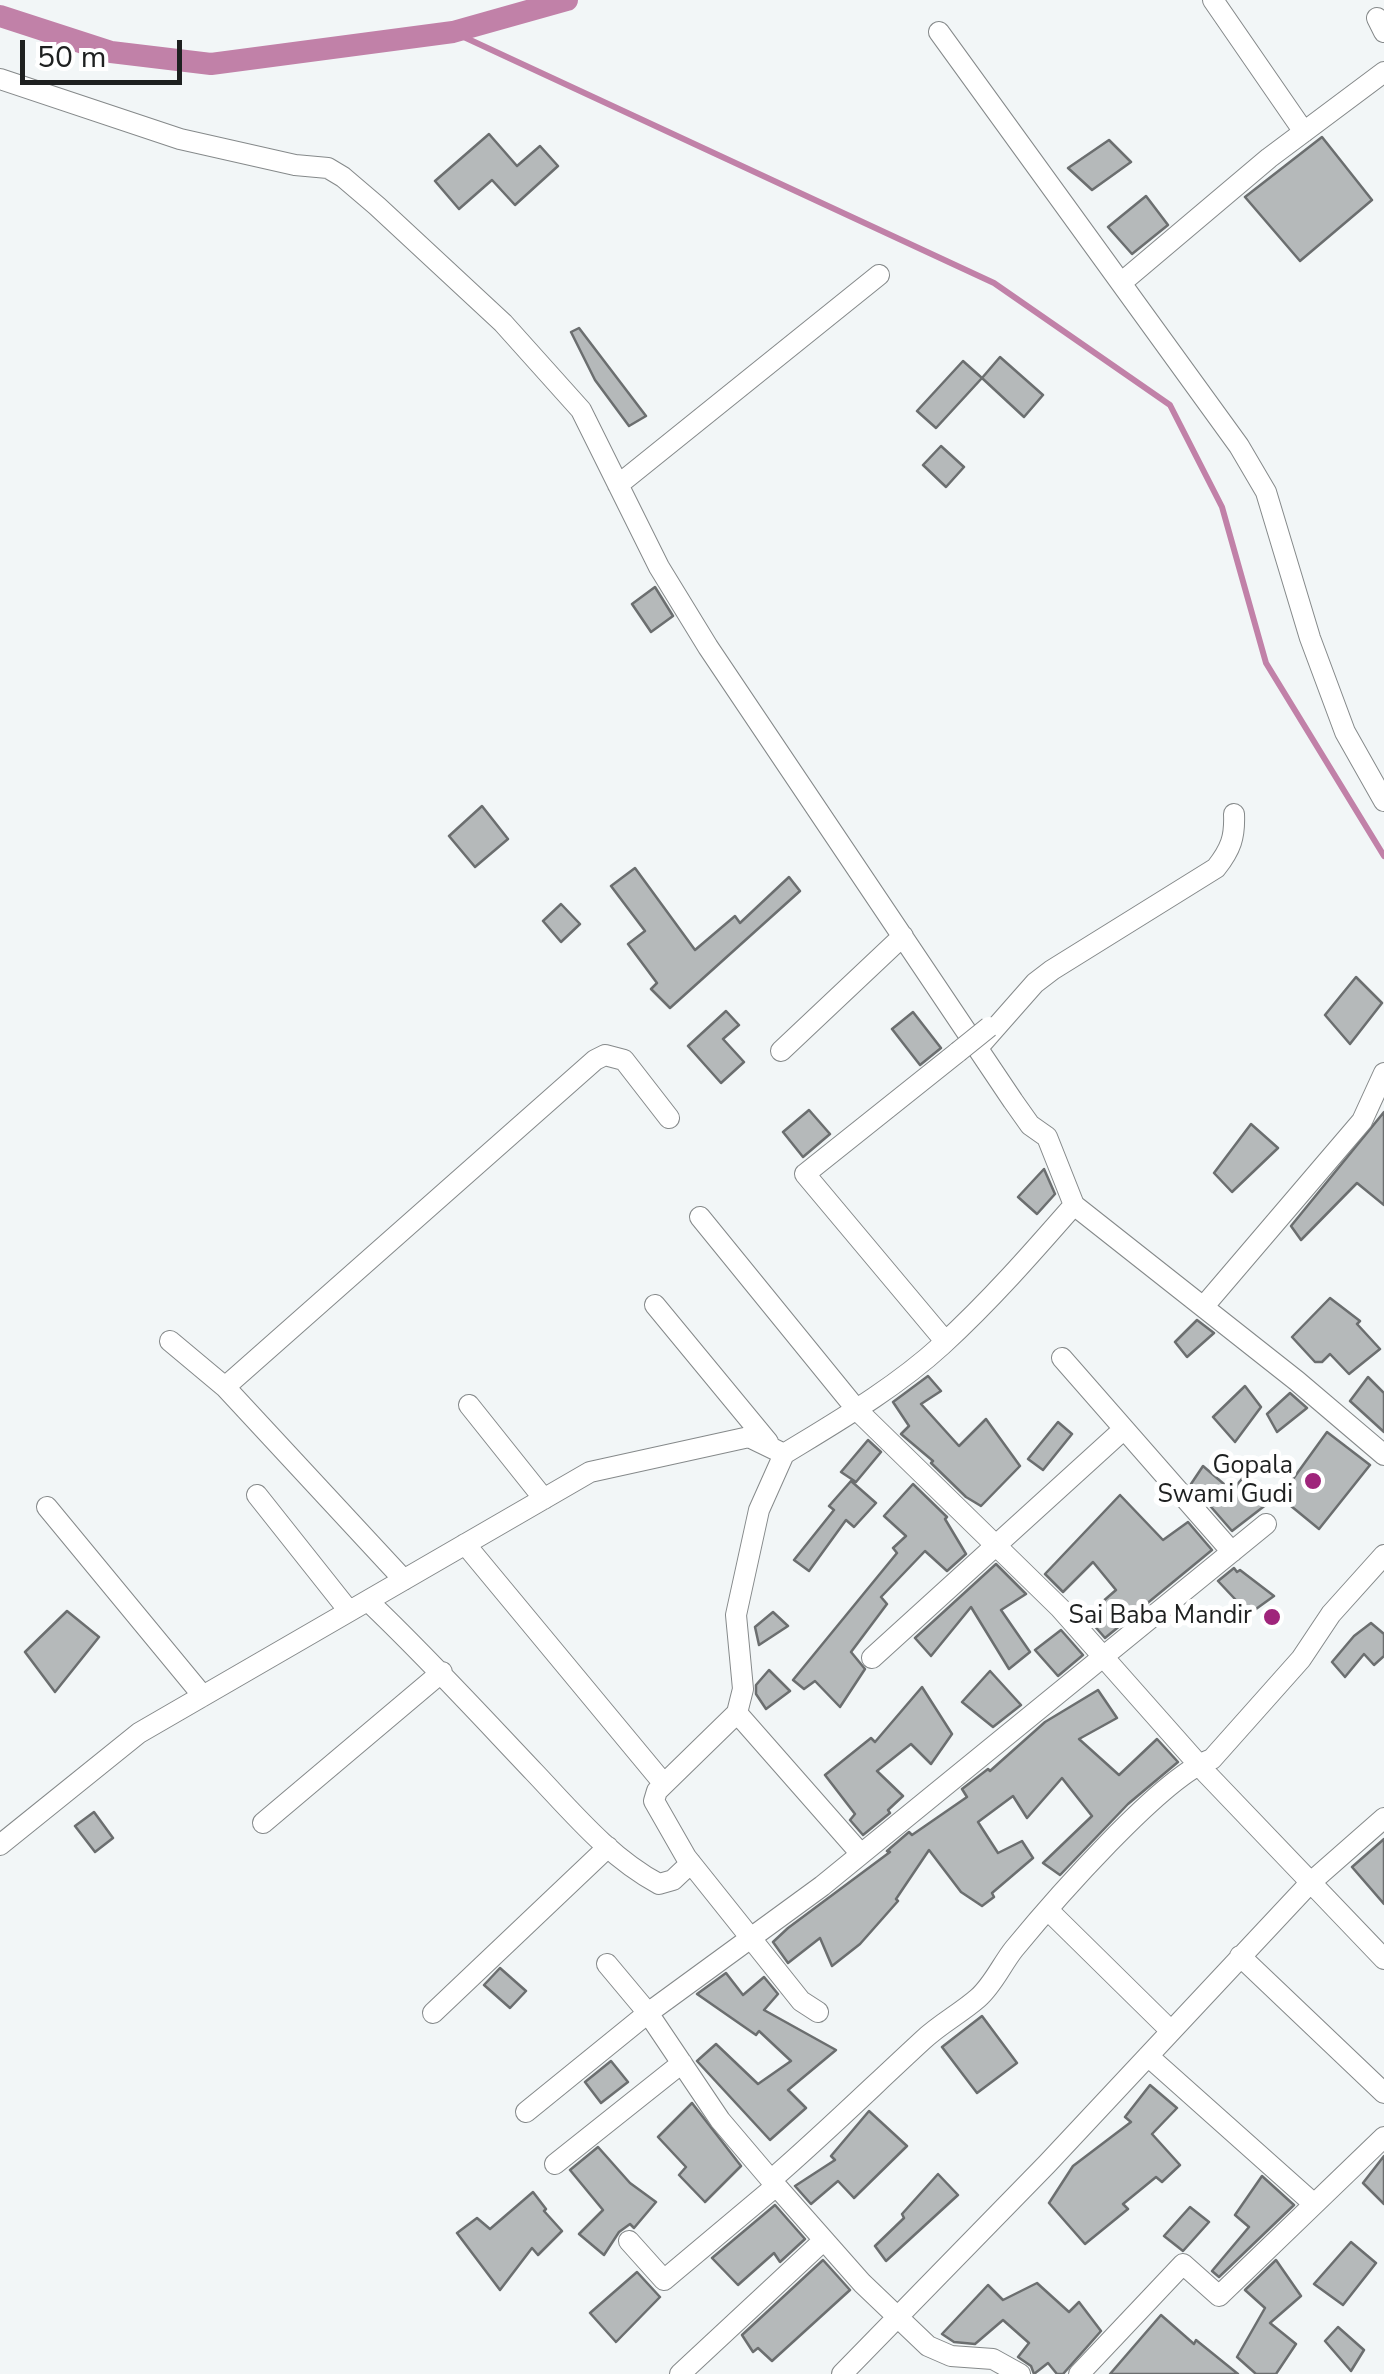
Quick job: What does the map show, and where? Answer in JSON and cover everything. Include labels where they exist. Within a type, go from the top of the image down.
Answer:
[{"type":"street","points":[[1213,0],[1304,132]]},
{"type":"street","points":[[939,32],[1239,446],[1266,492],[1310,638],[1339,717],[1384,801]]},
{"type":"street","points":[[1121,282],[1304,132],[1384,72]]},
{"type":"street","points":[[0,79],[180,139],[328,168],[343,177],[504,324],[581,410],[660,567],[708,647],[903,936],[968,1049],[1030,1125],[1047,1138],[1074,1205],[1384,1455]]},
{"type":"street","points":[[618,485],[879,275]]},
{"type":"street","points":[[946,1341],[805,1174],[968,1049],[1052,970],[1216,868],[1230,850],[1235,834],[1234,814]]},
{"type":"street","points":[[781,1050],[903,936]]},
{"type":"street","points":[[968,1049],[1008,1012]]},
{"type":"street","points":[[225,1387],[595,1060],[605,1054],[624,1060],[669,1118]]},
{"type":"street","points":[[1204,1306],[1362,1122],[1384,1073]]},
{"type":"street","points":[[818,2012],[800,2001],[691,1863],[665,1825],[654,1801],[657,1790],[738,1714],[743,1690],[736,1616],[760,1510],[779,1452],[857,1410],[946,1341],[995,1294],[1074,1205]]},
{"type":"street","points":[[700,1217],[857,1410],[998,1546],[1384,1959]]},
{"type":"street","points":[[655,1305],[779,1452]]},
{"type":"street","points":[[170,1341],[225,1387],[404,1580]]},
{"type":"street","points":[[1062,1358],[1232,1552]]},
{"type":"street","points":[[469,1405],[544,1499]]},
{"type":"street","points":[[872,1658],[1124,1429]]},
{"type":"street","points":[[0,1845],[139,1733],[590,1472],[749,1437],[779,1452]]},
{"type":"street","points":[[257,1495],[349,1612]]},
{"type":"street","points":[[47,1507],[203,1696]]},
{"type":"street","points":[[526,2112],[648,2013],[861,1854],[1266,1524]]},
{"type":"street","points":[[465,1544],[664,1784]]},
{"type":"street","points":[[629,2241],[664,2280],[773,2183],[926,2036],[980,1997],[1048,1910],[1166,1788],[1198,1764],[1212,1759],[1384,1554]]},
{"type":"street","points":[[368,1600],[608,1847],[638,1873],[659,1884],[673,1880],[691,1863]]},
{"type":"street","points":[[263,1823],[442,1672]]},
{"type":"street","points":[[738,1714],[861,1854]]},
{"type":"street","points":[[842,2374],[1310,1883],[1384,1818]]},
{"type":"street","points":[[433,2013],[608,1847]]},
{"type":"street","points":[[1048,1910],[1171,2031]]},
{"type":"street","points":[[1240,1956],[1384,2093]]},
{"type":"street","points":[[607,1964],[648,2013],[720,2120],[823,2240],[898,2318],[928,2346],[951,2356],[993,2359],[1020,2374]]},
{"type":"street","points":[[1148,2056],[1314,2204]]},
{"type":"street","points":[[555,2164],[682,2063]]},
{"type":"street","points":[[1078,2374],[1184,2264],[1219,2296],[1384,2137]]},
{"type":"street","points":[[680,2374],[823,2240]]},
{"type":"building","points":[[489,134],[517,166],[540,146],[558,166],[515,205],[492,180],[459,209],[435,181]]},
{"type":"building","points":[[1322,137],[1372,200],[1300,261],[1245,197]]},
{"type":"building","points":[[1109,140],[1131,162],[1092,190],[1068,168]]},
{"type":"building","points":[[1146,196],[1168,225],[1132,254],[1108,227]]},
{"type":"building","points":[[579,328],[646,416],[629,426],[595,380],[571,332]]},
{"type":"building","points":[[1000,357],[1043,395],[1024,417],[982,378]]},
{"type":"building","points":[[963,361],[982,378],[936,428],[917,411]]},
{"type":"building","points":[[941,446],[964,467],[946,487],[923,465]]},
{"type":"building","points":[[655,587],[673,616],[651,632],[632,604]]},
{"type":"building","points":[[482,806],[508,839],[475,867],[449,836]]},
{"type":"building","points":[[635,868],[695,950],[735,916],[740,923],[789,877],[800,891],[670,1008],[651,989],[657,983],[628,944],[645,931],[611,886]]},
{"type":"building","points":[[561,904],[580,924],[561,942],[543,921]]},
{"type":"building","points":[[1356,977],[1382,1003],[1350,1044],[1325,1015]]},
{"type":"building","points":[[726,1011],[739,1025],[723,1039],[744,1062],[721,1083],[688,1046]]},
{"type":"building","points":[[913,1012],[941,1048],[920,1065],[892,1029]]},
{"type":"building","points":[[809,1110],[830,1134],[803,1157],[783,1132]]},
{"type":"building","points":[[1384,1112],[1384,1205],[1357,1183],[1301,1240],[1291,1226]]},
{"type":"building","points":[[1251,1124],[1278,1148],[1232,1192],[1214,1173]]},
{"type":"building","points":[[1044,1169],[1055,1194],[1037,1214],[1018,1197]]},
{"type":"building","points":[[1330,1298],[1360,1321],[1357,1324],[1380,1349],[1349,1374],[1330,1354],[1322,1362],[1315,1362],[1292,1337]]},
{"type":"building","points":[[1197,1320],[1214,1333],[1187,1357],[1175,1342]]},
{"type":"building","points":[[928,1376],[941,1391],[921,1404],[959,1446],[986,1419],[1020,1466],[981,1506],[966,1497],[901,1434],[909,1426],[893,1402]]},
{"type":"building","points":[[1368,1377],[1384,1393],[1384,1432],[1350,1401]]},
{"type":"building","points":[[1245,1386],[1261,1407],[1235,1442],[1213,1417]]},
{"type":"building","points":[[1290,1393],[1307,1408],[1277,1432],[1267,1414]]},
{"type":"building","points":[[1058,1422],[1072,1434],[1043,1470],[1028,1459]]},
{"type":"building","points":[[1327,1432],[1370,1465],[1319,1529],[1280,1497]]},
{"type":"building","points":[[868,1440],[881,1452],[856,1482],[841,1472]]},
{"type":"building","points":[[1203,1466],[1232,1491],[1245,1475],[1267,1504],[1232,1531],[1191,1484]]},
{"type":"building","points":[[851,1481],[876,1503],[854,1527],[846,1520],[809,1571],[794,1560],[834,1510],[829,1506]]},
{"type":"building","points":[[913,1484],[947,1517],[966,1554],[947,1571],[925,1551],[881,1597],[887,1604],[851,1652],[865,1669],[840,1707],[815,1681],[804,1689],[793,1680],[897,1553],[893,1548],[906,1536],[884,1516]]},
{"type":"building","points":[[1120,1495],[1163,1540],[1188,1522],[1212,1550],[1105,1638],[1086,1616],[1116,1590],[1093,1562],[1063,1592],[1045,1574]]},
{"type":"building","points":[[996,1564],[1026,1594],[1001,1610],[1030,1652],[1009,1669],[971,1607],[931,1656],[915,1638]]},
{"type":"building","points":[[1234,1568],[1274,1596],[1249,1614],[1218,1581]]},
{"type":"building","points":[[67,1611],[99,1637],[55,1692],[25,1652]]},
{"type":"building","points":[[773,1612],[788,1626],[759,1645],[755,1627]]},
{"type":"building","points":[[1371,1623],[1384,1634],[1384,1656],[1374,1665],[1364,1654],[1345,1677],[1332,1662]]},
{"type":"building","points":[[1061,1630],[1083,1655],[1058,1676],[1035,1650]]},
{"type":"building","points":[[769,1670],[790,1691],[766,1709],[756,1694],[756,1685]]},
{"type":"building","points":[[990,1671],[1021,1705],[993,1727],[962,1702]]},
{"type":"building","points":[[922,1687],[952,1734],[931,1764],[911,1744],[877,1771],[903,1796],[888,1810],[890,1813],[863,1835],[850,1820],[855,1814],[825,1775],[871,1738],[875,1742]]},
{"type":"building","points":[[1098,1690],[1117,1718],[1079,1739],[1119,1775],[1157,1739],[1178,1762],[1128,1804],[1060,1875],[1043,1863],[1092,1816],[1062,1778],[1027,1818],[1013,1796],[978,1822],[998,1853],[1022,1841],[1033,1858],[982,1906],[961,1892],[929,1850],[898,1901],[860,1944],[832,1966],[820,1938],[788,1963],[773,1942],[788,1928],[890,1852],[887,1851],[909,1832],[912,1835],[967,1797],[962,1789],[990,1771],[1045,1722]]},
{"type":"building","points":[[94,1812],[113,1838],[95,1852],[75,1826]]},
{"type":"building","points":[[1384,1839],[1384,1904],[1352,1867]]},
{"type":"building","points":[[500,1968],[526,1991],[510,2008],[484,1985]]},
{"type":"building","points":[[726,1973],[743,1995],[764,1977],[778,1994],[764,2010],[836,2050],[788,2090],[806,2108],[770,2140],[697,2061],[716,2044],[758,2084],[791,2061],[759,2031],[756,2035],[697,1994]]},
{"type":"building","points":[[982,2016],[1017,2063],[977,2093],[942,2047]]},
{"type":"building","points":[[611,2061],[628,2082],[601,2103],[585,2082]]},
{"type":"building","points":[[1150,2085],[1177,2108],[1152,2134],[1180,2165],[1162,2182],[1156,2177],[1123,2204],[1128,2209],[1085,2244],[1049,2203],[1073,2166],[1131,2122],[1125,2117]]},
{"type":"building","points":[[692,2103],[741,2166],[705,2202],[679,2175],[686,2167],[658,2137]]},
{"type":"building","points":[[869,2111],[907,2146],[854,2198],[838,2181],[811,2204],[795,2186],[835,2160],[831,2156]]},
{"type":"building","points":[[598,2147],[630,2183],[656,2202],[634,2228],[630,2224],[619,2232],[604,2255],[579,2234],[603,2210],[570,2170]]},
{"type":"building","points":[[1384,2156],[1384,2204],[1363,2183]]},
{"type":"building","points":[[938,2174],[958,2195],[886,2261],[875,2246],[904,2218],[902,2214]]},
{"type":"building","points":[[1262,2176],[1294,2205],[1219,2277],[1212,2271],[1249,2227],[1235,2215]]},
{"type":"building","points":[[533,2192],[562,2231],[538,2255],[532,2248],[500,2290],[457,2233],[477,2218],[490,2229]]},
{"type":"building","points":[[775,2205],[805,2239],[780,2262],[774,2253],[738,2285],[712,2258]]},
{"type":"building","points":[[1190,2207],[1209,2222],[1183,2251],[1164,2236]]},
{"type":"building","points":[[1351,2242],[1376,2263],[1343,2305],[1314,2284]]},
{"type":"building","points":[[823,2260],[850,2290],[772,2361],[758,2348],[753,2352],[742,2335]]},
{"type":"building","points":[[1276,2260],[1301,2296],[1270,2323],[1296,2344],[1276,2374],[1256,2374],[1237,2357],[1265,2308],[1245,2290]]},
{"type":"building","points":[[637,2272],[660,2297],[616,2342],[590,2313]]},
{"type":"building","points":[[1037,2283],[1069,2312],[1079,2302],[1101,2331],[1063,2374],[1057,2374],[1048,2363],[1034,2374],[1031,2366],[1018,2357],[1029,2343],[1003,2320],[975,2344],[954,2342],[942,2334],[988,2285],[1003,2300]]},
{"type":"building","points":[[1161,2315],[1194,2344],[1196,2340],[1238,2374],[1110,2374]]},
{"type":"building","points":[[1338,2327],[1364,2350],[1351,2371],[1325,2341]]},
{"type":"waterway","points":[[0,16],[111,52],[211,64],[453,32],[567,0]]},
{"type":"waterway","points":[[453,32],[994,283],[1170,405],[1222,507],[1266,663],[1384,856]]},
{"type":"place","name":"Gopala Swami Gudi","points":[[1313,1481]]},
{"type":"place","name":"Sai Baba Mandir","points":[[1272,1617]]}]
